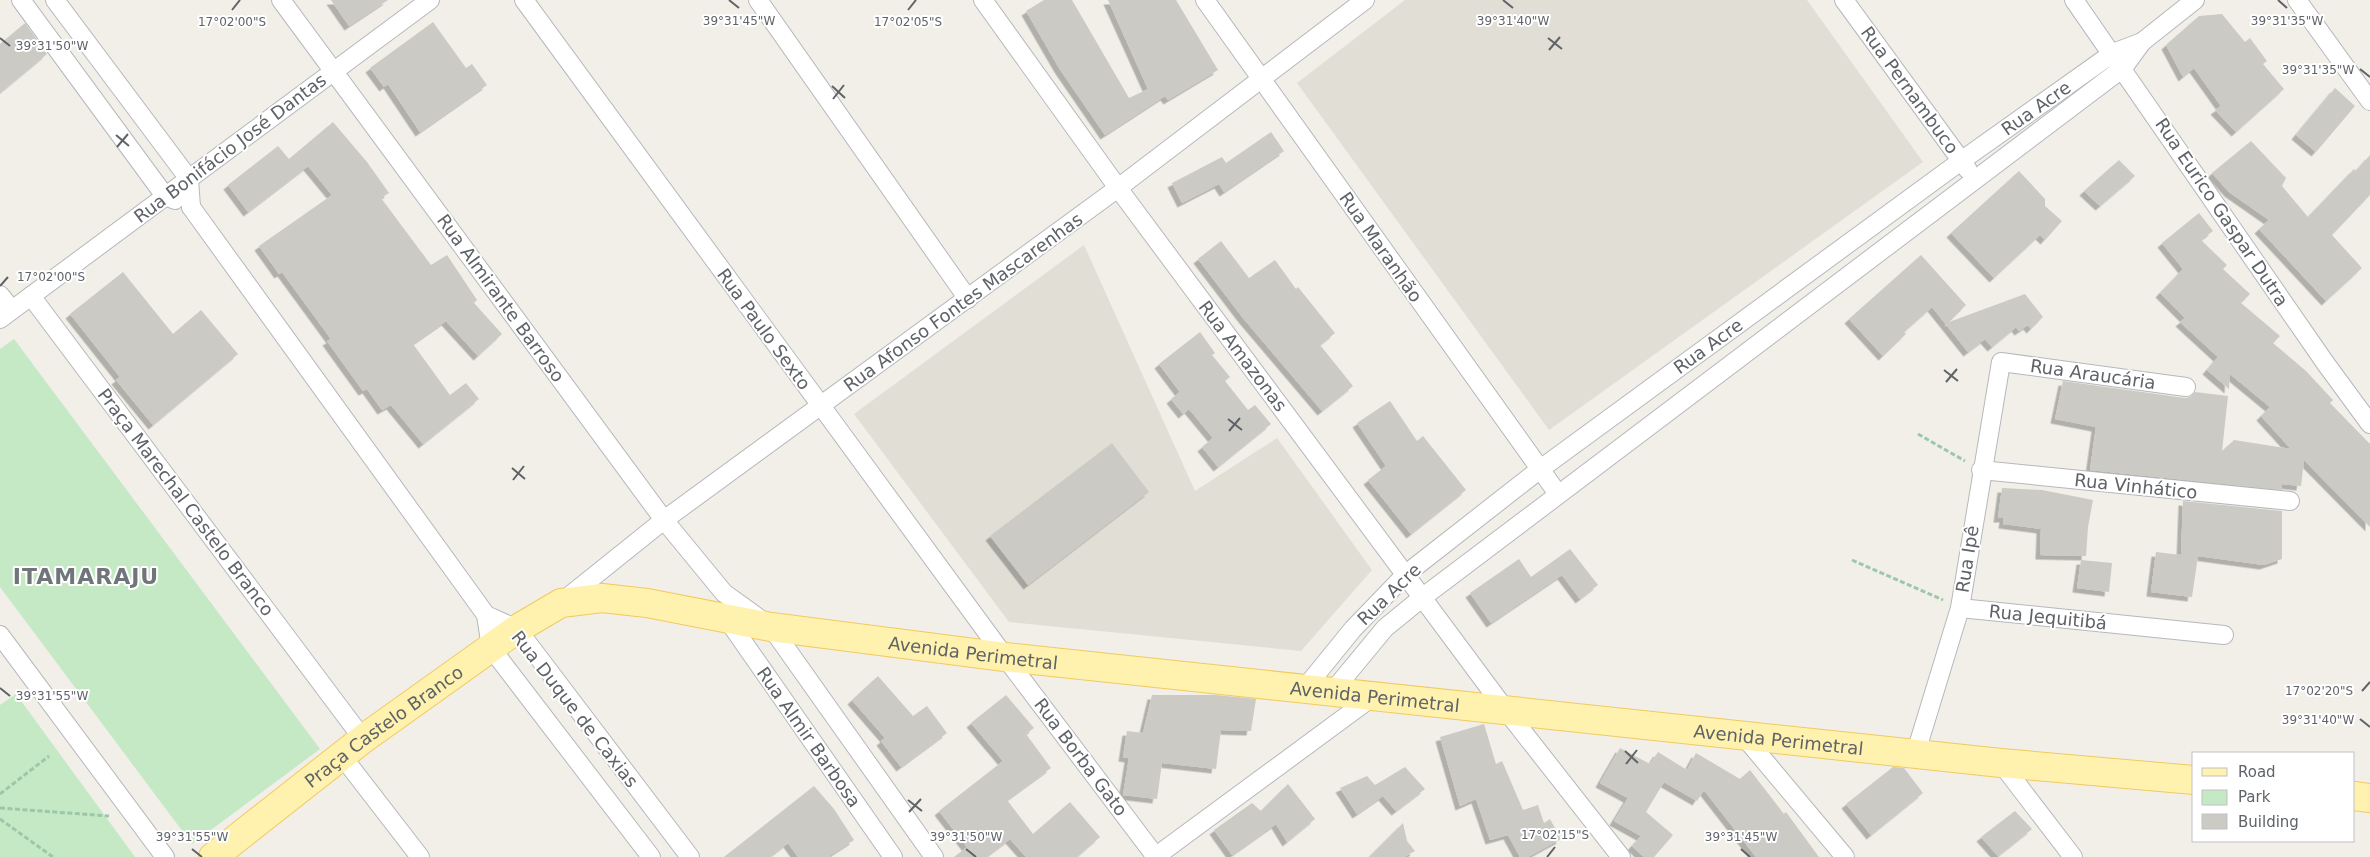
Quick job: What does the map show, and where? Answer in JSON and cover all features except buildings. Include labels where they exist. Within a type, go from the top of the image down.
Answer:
[{"type":"main road","name":"Avenida Perimetral","points":[[561,603],[602,598],[647,603],[725,605],[771,627],[1005,657],[2000,762],[2192,780]]},
{"type":"main road","name":"Praça Castelo Branco","points":[[213,857],[363,739],[517,629],[561,603]]},
{"type":"main road","points":[[2355,796],[2370,798]]},
{"type":"street","points":[[21,0],[165,196],[191,207]]},
{"type":"street","points":[[56,0],[188,179],[191,207],[486,615]]},
{"type":"street","name":"Rua Almirante Barroso","points":[[281,0],[725,605]]},
{"type":"street","name":"Rua Bonifácio José Dantas","points":[[31,296],[430,0]]},
{"type":"street","name":"Rua Paulo Sexto","points":[[524,0],[1005,657]]},
{"type":"street","points":[[758,0],[968,298]]},
{"type":"street","name":"Rua Amazonas","points":[[982,0],[1118,188],[1505,709],[1621,857]]},
{"type":"street","name":"Rua Maranhão","points":[[1205,0],[1539,470],[1558,494]]},
{"type":"street","name":"Rua Afonso Fontes Mascarenhas","points":[[561,603],[664,520],[1118,188],[1365,0]]},
{"type":"street","name":"Rua Pernambuco","points":[[1844,0],[1961,161],[1977,179]]},
{"type":"street","name":"Rua Eurico Gaspar Dutra","points":[[2074,0],[2113,53],[2321,356],[2370,424]]},
{"type":"street","name":"Rua Acre","points":[[1333,691],[1385,628],[1423,597],[2123,68],[2142,42],[2195,0]]},
{"type":"street","points":[[2297,0],[2370,101]]},
{"type":"street","name":"Rua Acre","points":[[1305,688],[1353,629],[1406,574],[1539,470],[1961,161],[2113,53],[2142,42]]},
{"type":"street","points":[[0,295],[6,315],[31,296]]},
{"type":"street","name":"Praça Marechal Castelo Branco","points":[[31,296],[363,739]]},
{"type":"street","name":"Rua Araucária","points":[[2001,362],[2186,387]]},
{"type":"street","name":"Rua Ipê","points":[[1916,752],[1960,608],[2001,362]]},
{"type":"street","name":"Rua Vinhático","points":[[1982,470],[2290,501]]},
{"type":"street","name":"Rua Almir Barbosa","points":[[725,605],[893,857]]},
{"type":"street","name":"Rua Jequitibá","points":[[1960,608],[2224,635]]},
{"type":"street","name":"Rua Duque de Caxias","points":[[486,615],[517,629],[686,856]]},
{"type":"street","name":"Rua Duque de Caxias","points":[[486,615],[491,648],[651,857]]},
{"type":"street","name":"Rua Almir Barbosa","points":[[771,627],[934,857]]},
{"type":"street","points":[[0,635],[166,857]]},
{"type":"street","name":"Rua Borba Gato","points":[[1005,657],[1155,857]]},
{"type":"street","points":[[1155,857],[1375,695]]},
{"type":"street","points":[[1742,734],[1845,857]]},
{"type":"street","points":[[342,756],[420,857]]},
{"type":"street","points":[[2000,762],[2072,857]]},
{"type":"path","points":[[1918,434],[1982,470]]},
{"type":"path","points":[[1852,560],[1960,608]]},
{"type":"path","points":[[0,794],[49,756]]},
{"type":"path","points":[[0,808],[136,818]]},
{"type":"path","points":[[0,818],[53,857]]},
{"type":"shaded area","points":[[1405,0],[1807,0],[1923,162],[1549,430],[1297,83]]},
{"type":"shaded area","points":[[1084,245],[1195,491],[1277,438],[1372,570],[1301,651],[1009,622],[854,414]]},
{"type":"green space","points":[[14,339],[320,749],[192,844],[0,587],[0,349]]},
{"type":"green space","points":[[16,694],[135,857],[0,857],[0,705]]},
{"type":"district","name":"ITAMARAJU","points":[[86,576]]}]
